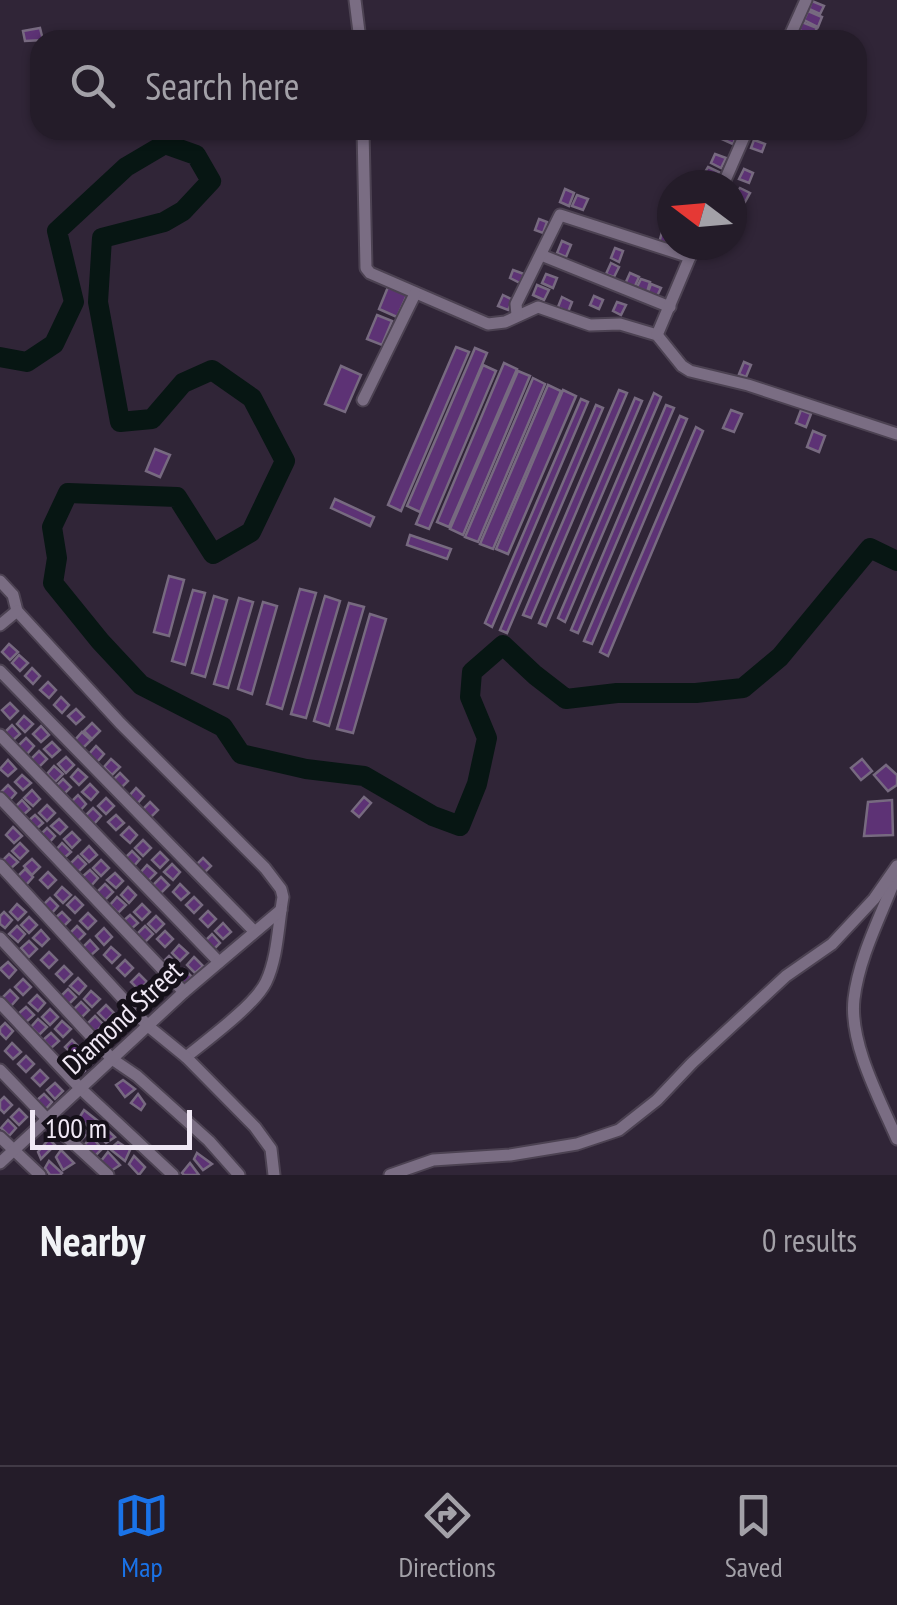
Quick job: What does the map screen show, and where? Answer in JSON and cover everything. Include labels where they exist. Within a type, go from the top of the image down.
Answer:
[{"type":"street","points":[[356,0],[359,30]]},
{"type":"street","points":[[792,30],[806,0]]},
{"type":"street","points":[[363,140],[366,268],[370,273],[481,322],[498,324],[538,306],[590,325],[620,324],[657,335],[682,366],[690,370],[897,434]]},
{"type":"street","points":[[729,170],[743,140]]},
{"type":"street","points":[[517,314],[516,304],[560,215],[657,241]]},
{"type":"street","points":[[542,256],[670,308]]},
{"type":"street","points":[[657,335],[689,260]]},
{"type":"street","points":[[363,400],[415,294]]},
{"type":"street","points":[[0,581],[13,595],[17,612],[281,889],[274,956],[264,986],[186,1057]]},
{"type":"street","points":[[0,625],[17,612]]},
{"type":"street","points":[[0,671],[254,931]]},
{"type":"street","points":[[0,735],[219,962]]},
{"type":"street","points":[[0,798],[184,992]]},
{"type":"street","points":[[0,865],[148,1026],[186,1057],[255,1127],[271,1149],[274,1175]]},
{"type":"street","points":[[390,1175],[433,1160],[577,1144],[619,1130],[657,1100],[786,976],[832,944],[874,899],[897,866]]},
{"type":"street","points":[[897,874],[866,953],[854,1001],[854,1019],[865,1062],[897,1139]]},
{"type":"street","name":"Diamond Street","points":[[0,1163],[184,992],[280,910]]},
{"type":"street","points":[[0,938],[112,1059],[194,1127],[240,1175]]},
{"type":"street","points":[[0,1003],[81,1089],[173,1175]]},
{"type":"street","points":[[0,1070],[108,1175]]},
{"type":"street","points":[[0,1136],[40,1175]]},
{"type":"building","points":[[812,1],[824,6],[820,14],[809,9]]},
{"type":"building","points":[[808,11],[822,17],[818,27],[804,20]]},
{"type":"building","points":[[802,22],[817,28],[816,30],[799,30]]},
{"type":"building","points":[[40,28],[40,30],[30,30],[30,41],[25,41],[23,31]]},
{"type":"building","points":[[754,140],[765,144],[762,152],[751,148]]},
{"type":"building","points":[[715,154],[726,158],[721,168],[711,163]]},
{"type":"building","points":[[565,189],[574,193],[569,206],[560,202]]},
{"type":"building","points":[[577,195],[588,199],[583,210],[572,206]]},
{"type":"building","points":[[539,219],[547,222],[543,233],[535,230]]},
{"type":"building","points":[[562,241],[571,245],[566,257],[557,253]]},
{"type":"building","points":[[615,248],[623,251],[619,262],[611,258]]},
{"type":"building","points":[[611,263],[619,267],[614,277],[606,274]]},
{"type":"building","points":[[513,270],[524,274],[520,283],[510,278]]},
{"type":"building","points":[[630,273],[639,277],[634,288],[625,284]]},
{"type":"building","points":[[546,274],[557,278],[553,288],[542,283]]},
{"type":"building","points":[[641,279],[650,282],[647,292],[637,287]]},
{"type":"building","points":[[651,284],[661,288],[657,296],[648,292]]},
{"type":"building","points":[[537,285],[549,290],[544,300],[533,295]]},
{"type":"building","points":[[388,287],[407,295],[397,317],[379,309]]},
{"type":"building","points":[[503,295],[513,300],[508,310],[498,306]]},
{"type":"building","points":[[594,296],[603,300],[599,309],[590,305]]},
{"type":"building","points":[[562,297],[572,302],[568,312],[558,307]]},
{"type":"building","points":[[617,302],[626,305],[621,315],[613,311]]},
{"type":"building","points":[[377,315],[392,321],[382,345],[367,339]]},
{"type":"building","points":[[456,347],[469,352],[401,511],[388,505]]},
{"type":"building","points":[[475,348],[487,353],[420,512],[407,506]]},
{"type":"building","points":[[744,362],[751,365],[746,377],[739,374]]},
{"type":"building","points":[[504,363],[517,369],[449,527],[437,522]]},
{"type":"building","points":[[483,365],[496,371],[429,529],[416,524]]},
{"type":"building","points":[[341,366],[361,375],[345,412],[325,404]]},
{"type":"building","points":[[518,371],[530,376],[463,535],[450,529]]},
{"type":"building","points":[[533,378],[545,384],[478,542],[465,537]]},
{"type":"building","points":[[548,385],[561,391],[493,549],[480,544]]},
{"type":"building","points":[[563,390],[576,396],[508,554],[496,549]]},
{"type":"building","points":[[619,390],[627,393],[531,618],[523,615]]},
{"type":"building","points":[[654,393],[661,397],[565,622],[558,618]]},
{"type":"building","points":[[635,398],[642,401],[546,626],[539,623]]},
{"type":"building","points":[[581,399],[588,402],[492,627],[485,623]]},
{"type":"building","points":[[596,405],[603,408],[507,633],[500,630]]},
{"type":"building","points":[[666,405],[674,408],[578,633],[571,630]]},
{"type":"building","points":[[731,410],[742,414],[734,432],[723,428]]},
{"type":"building","points":[[801,410],[811,414],[806,427],[796,423]]},
{"type":"building","points":[[680,416],[687,419],[592,644],[584,641]]},
{"type":"building","points":[[696,427],[703,431],[608,656],[600,652]]},
{"type":"building","points":[[813,431],[825,436],[819,452],[807,447]]},
{"type":"building","points":[[155,449],[170,455],[160,477],[146,471]]},
{"type":"building","points":[[335,499],[374,517],[370,526],[331,508]]},
{"type":"building","points":[[410,535],[451,549],[447,559],[407,545]]},
{"type":"building","points":[[169,576],[184,580],[169,636],[154,632]]},
{"type":"building","points":[[300,589],[316,593],[282,709],[267,704]]},
{"type":"building","points":[[193,590],[205,593],[185,665],[172,661]]},
{"type":"building","points":[[214,596],[227,600],[205,677],[192,673]]},
{"type":"building","points":[[325,596],[340,601],[306,718],[291,714]]},
{"type":"building","points":[[239,598],[253,602],[228,688],[214,684]]},
{"type":"building","points":[[263,602],[277,606],[252,694],[238,689]]},
{"type":"building","points":[[349,603],[364,607],[329,726],[314,721]]},
{"type":"building","points":[[370,614],[386,619],[353,733],[337,729]]},
{"type":"building","points":[[9,644],[18,652],[10,660],[2,652]]},
{"type":"building","points":[[19,655],[28,663],[20,671],[12,663]]},
{"type":"building","points":[[32,668],[40,676],[33,684],[25,676]]},
{"type":"building","points":[[48,682],[56,690],[49,698],[40,690]]},
{"type":"building","points":[[61,697],[69,705],[62,713],[54,705]]},
{"type":"building","points":[[10,703],[18,711],[10,719],[2,710]]},
{"type":"building","points":[[76,709],[84,717],[76,724],[68,716]]},
{"type":"building","points":[[24,716],[33,724],[25,732],[17,724]]},
{"type":"building","points":[[92,723],[100,731],[92,739],[84,731]]},
{"type":"building","points":[[12,725],[20,734],[12,741],[4,733]]},
{"type":"building","points":[[41,726],[49,735],[41,742],[33,734]]},
{"type":"building","points":[[82,732],[91,740],[83,748],[75,740]]},
{"type":"building","points":[[26,738],[34,746],[27,754],[18,746]]},
{"type":"building","points":[[52,742],[60,750],[52,757],[44,749]]},
{"type":"building","points":[[96,746],[104,754],[97,762],[89,754]]},
{"type":"building","points":[[39,751],[47,759],[39,767],[31,759]]},
{"type":"building","points":[[66,757],[74,765],[66,773],[58,764]]},
{"type":"building","points":[[111,759],[120,767],[112,775],[104,767]]},
{"type":"building","points":[[862,759],[872,771],[861,780],[851,768]]},
{"type":"building","points":[[8,760],[16,769],[8,776],[0,769]]},
{"type":"building","points":[[886,765],[897,775],[897,785],[888,791],[874,775]]},
{"type":"building","points":[[54,766],[63,774],[55,782],[47,774]]},
{"type":"building","points":[[78,769],[87,777],[79,785],[71,777]]},
{"type":"building","points":[[120,773],[128,781],[120,789],[112,781]]},
{"type":"building","points":[[22,775],[31,783],[23,790],[15,782]]},
{"type":"building","points":[[63,779],[71,787],[63,795],[55,787]]},
{"type":"building","points":[[90,784],[98,792],[91,800],[82,792]]},
{"type":"building","points":[[8,785],[16,793],[9,801],[0,793]]},
{"type":"building","points":[[136,788],[144,796],[137,804],[129,796]]},
{"type":"building","points":[[32,790],[40,799],[33,806],[24,798]]},
{"type":"building","points":[[78,795],[86,804],[79,812],[70,803]]},
{"type":"building","points":[[364,797],[371,803],[359,817],[352,811]]},
{"type":"building","points":[[106,798],[114,806],[106,814],[98,806]]},
{"type":"building","points":[[22,800],[30,809],[22,816],[14,808]]},
{"type":"building","points":[[892,800],[893,835],[864,836],[868,802]]},
{"type":"building","points":[[150,802],[158,810],[150,818],[142,810]]},
{"type":"building","points":[[47,805],[55,813],[47,821],[39,813]]},
{"type":"building","points":[[93,808],[101,816],[94,824],[85,816]]},
{"type":"building","points":[[35,815],[43,823],[35,830],[27,822]]},
{"type":"building","points":[[116,815],[124,823],[116,830],[108,822]]},
{"type":"building","points":[[59,819],[67,827],[60,834],[51,826]]},
{"type":"building","points":[[13,827],[22,836],[14,843],[6,835]]},
{"type":"building","points":[[129,827],[137,835],[130,843],[121,835]]},
{"type":"building","points":[[47,828],[55,836],[48,844],[39,836]]},
{"type":"building","points":[[72,832],[80,840],[72,848],[64,839]]},
{"type":"building","points":[[143,840],[151,848],[143,856],[135,848]]},
{"type":"building","points":[[20,843],[28,851],[20,859],[12,851]]},
{"type":"building","points":[[62,843],[71,852],[63,859],[55,851]]},
{"type":"building","points":[[89,846],[97,855],[89,862],[81,854]]},
{"type":"building","points":[[132,851],[140,859],[133,867],[124,859]]},
{"type":"building","points":[[160,852],[168,860],[160,868],[152,860]]},
{"type":"building","points":[[9,854],[18,862],[10,869],[2,861]]},
{"type":"building","points":[[78,856],[86,864],[78,872],[70,864]]},
{"type":"building","points":[[203,858],[211,866],[203,874],[195,866]]},
{"type":"building","points":[[32,859],[40,867],[32,875],[24,866]]},
{"type":"building","points":[[101,860],[109,868],[101,876],[93,868]]},
{"type":"building","points":[[172,864],[180,872],[173,880],[164,872]]},
{"type":"building","points":[[147,865],[156,873],[148,881],[140,873]]},
{"type":"building","points":[[25,869],[33,877],[26,885],[17,877]]},
{"type":"building","points":[[90,870],[98,878],[91,886],[82,877]]},
{"type":"building","points":[[48,872],[56,880],[48,888],[40,880]]},
{"type":"building","points":[[115,873],[123,881],[116,888],[107,880]]},
{"type":"building","points":[[161,877],[169,885],[161,893],[153,885]]},
{"type":"building","points":[[105,884],[113,892],[105,900],[97,892]]},
{"type":"building","points":[[180,884],[189,893],[181,900],[173,892]]},
{"type":"building","points":[[62,887],[71,895],[63,903],[55,895]]},
{"type":"building","points":[[128,887],[136,895],[129,903],[121,895]]},
{"type":"building","points":[[75,897],[83,905],[75,913],[67,905]]},
{"type":"building","points":[[117,897],[126,905],[118,913],[110,905]]},
{"type":"building","points":[[194,897],[202,905],[194,913],[186,905]]},
{"type":"building","points":[[50,898],[58,906],[51,914],[43,905]]},
{"type":"building","points":[[17,904],[26,912],[18,920],[10,912]]},
{"type":"building","points":[[142,904],[150,912],[142,920],[134,912]]},
{"type":"building","points":[[208,911],[216,919],[208,927],[200,919]]},
{"type":"building","points":[[4,912],[12,920],[5,928],[0,924]]},
{"type":"building","points":[[62,912],[70,920],[62,928],[54,919]]},
{"type":"building","points":[[88,913],[96,921],[88,929],[80,921]]},
{"type":"building","points":[[130,915],[138,923],[130,930],[122,922]]},
{"type":"building","points":[[156,916],[164,924],[156,932],[148,924]]},
{"type":"building","points":[[29,917],[37,925],[29,933],[21,925]]},
{"type":"building","points":[[223,923],[231,932],[223,939],[215,931]]},
{"type":"building","points":[[17,926],[25,934],[18,942],[9,934]]},
{"type":"building","points":[[77,926],[85,934],[77,942],[69,934]]},
{"type":"building","points":[[145,926],[153,934],[145,942],[137,934]]},
{"type":"building","points":[[104,928],[112,937],[104,945],[96,936]]},
{"type":"building","points":[[41,930],[49,939],[42,946],[33,938]]},
{"type":"building","points":[[165,931],[173,939],[165,947],[157,939]]},
{"type":"building","points":[[212,934],[220,943],[213,950],[204,942]]},
{"type":"building","points":[[90,940],[98,949],[90,956],[82,948]]},
{"type":"building","points":[[29,941],[37,949],[29,957],[21,948]]},
{"type":"building","points":[[179,945],[188,953],[180,961],[172,953]]},
{"type":"building","points":[[111,947],[120,955],[112,963],[104,955]]},
{"type":"building","points":[[49,952],[57,960],[49,968],[41,960]]},
{"type":"building","points":[[169,956],[177,964],[169,972],[161,964]]},
{"type":"building","points":[[194,957],[203,966],[195,973],[187,965]]},
{"type":"building","points":[[125,960],[133,968],[125,976],[117,968]]},
{"type":"building","points":[[8,962],[16,970],[9,978],[0,969]]},
{"type":"building","points":[[64,966],[72,974],[64,982],[56,974]]},
{"type":"building","points":[[184,969],[192,977],[184,984],[176,976]]},
{"type":"building","points":[[139,974],[147,982],[139,990],[131,982]]},
{"type":"building","points":[[78,978],[86,986],[79,994],[70,986]]},
{"type":"building","points":[[23,979],[31,987],[23,995],[15,987]]},
{"type":"building","points":[[154,986],[162,995],[154,1002],[146,994]]},
{"type":"building","points":[[68,989],[76,997],[68,1005],[60,997]]},
{"type":"building","points":[[10,990],[18,998],[11,1006],[2,998]]},
{"type":"building","points":[[91,991],[100,999],[92,1007],[84,999]]},
{"type":"building","points":[[37,995],[45,1003],[38,1011],[29,1003]]},
{"type":"building","points":[[143,997],[151,1006],[144,1013],[136,1005]]},
{"type":"building","points":[[81,1002],[89,1010],[81,1018],[73,1010]]},
{"type":"building","points":[[106,1005],[114,1013],[106,1021],[98,1013]]},
{"type":"building","points":[[26,1007],[34,1015],[26,1022],[18,1014]]},
{"type":"building","points":[[50,1009],[58,1017],[50,1025],[42,1017]]},
{"type":"building","points":[[95,1016],[103,1024],[96,1032],[87,1024]]},
{"type":"building","points":[[121,1017],[129,1025],[121,1033],[113,1025]]},
{"type":"building","points":[[38,1019],[47,1027],[39,1035],[31,1027]]},
{"type":"building","points":[[62,1021],[71,1029],[63,1037],[55,1029]]},
{"type":"building","points":[[5,1023],[13,1031],[6,1039],[0,1033]]},
{"type":"building","points":[[110,1028],[118,1036],[110,1044],[102,1036]]},
{"type":"building","points":[[51,1033],[59,1041],[51,1048],[43,1040]]},
{"type":"building","points":[[72,1040],[80,1048],[73,1055],[65,1047]]},
{"type":"building","points":[[12,1043],[21,1052],[13,1059],[5,1051]]},
{"type":"building","points":[[87,1052],[96,1060],[88,1068],[80,1060]]},
{"type":"building","points":[[26,1056],[34,1064],[26,1072],[18,1064]]},
{"type":"building","points":[[77,1063],[85,1071],[77,1079],[69,1071]]},
{"type":"building","points":[[40,1070],[48,1078],[40,1086],[32,1078]]},
{"type":"building","points":[[123,1080],[135,1089],[125,1097],[116,1085]]},
{"type":"building","points":[[55,1083],[63,1091],[55,1099],[47,1090]]},
{"type":"building","points":[[44,1094],[52,1102],[45,1110],[36,1101]]},
{"type":"building","points":[[138,1094],[145,1104],[141,1110],[131,1103]]},
{"type":"building","points":[[4,1097],[12,1105],[4,1113],[0,1101]]},
{"type":"building","points":[[19,1109],[27,1117],[19,1125],[11,1117]]},
{"type":"building","points":[[84,1110],[98,1121],[91,1129],[79,1118]]},
{"type":"building","points":[[8,1120],[16,1128],[9,1136],[1,1128]]},
{"type":"building","points":[[75,1121],[88,1133],[79,1142],[68,1128]]},
{"type":"building","points":[[103,1126],[115,1137],[106,1143],[96,1133]]},
{"type":"building","points":[[92,1137],[102,1149],[95,1156],[84,1145]]},
{"type":"building","points":[[49,1139],[55,1145],[41,1159],[38,1152]]},
{"type":"building","points":[[118,1142],[130,1150],[125,1161],[110,1149]]},
{"type":"building","points":[[61,1150],[74,1163],[63,1170],[56,1157]]},
{"type":"building","points":[[108,1152],[120,1165],[111,1171],[101,1161]]},
{"type":"building","points":[[197,1153],[212,1164],[203,1170],[194,1159]]},
{"type":"building","points":[[134,1156],[145,1167],[139,1175],[129,1164]]},
{"type":"building","points":[[49,1161],[60,1175],[50,1175],[45,1168]]},
{"type":"building","points":[[190,1163],[199,1175],[182,1173]]},
{"type":"waterway","points":[[0,357],[27,362],[54,344],[74,302],[57,231],[126,167],[165,144],[196,155],[211,181],[183,211],[164,222],[102,238],[98,302],[120,422],[152,419],[183,383],[212,370],[252,398],[285,461],[251,532],[213,554],[177,497],[68,493],[52,527],[57,558],[53,583],[141,685],[223,727],[241,754],[306,769],[364,776],[433,816],[460,826],[477,784],[487,738],[470,697],[472,672],[503,645],[566,699],[743,688],[780,657],[870,548],[897,561]]}]
